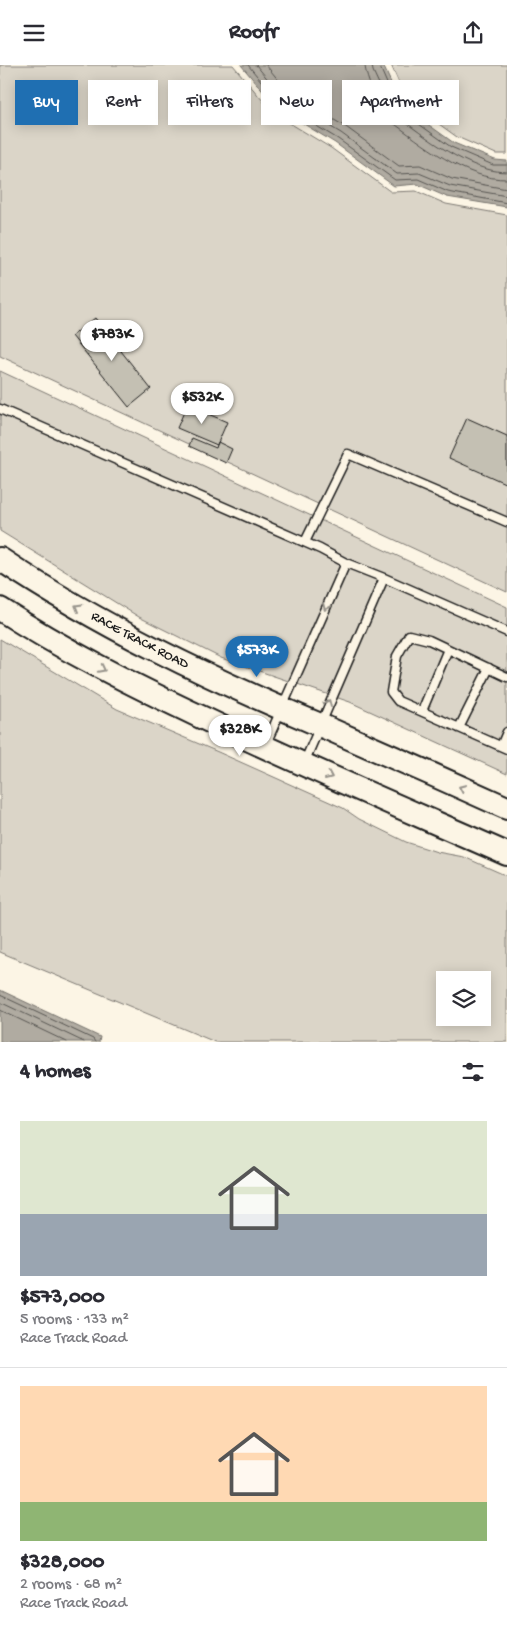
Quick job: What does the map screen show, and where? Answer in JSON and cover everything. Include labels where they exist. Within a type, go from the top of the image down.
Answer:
[{"type":"main road","name":"RACE TRACK ROAD","points":[[0,559],[92,615],[204,674],[281,710],[507,808]]},
{"type":"main road","points":[[0,609],[90,663],[265,748],[507,854]]},
{"type":"lane","points":[[0,409],[305,543],[346,563],[507,632]]},
{"type":"lane","points":[[305,543],[348,454],[507,522]]},
{"type":"lane","points":[[265,748],[346,563]]},
{"type":"lane","points":[[303,764],[384,578]]},
{"type":"lane","points":[[507,677],[429,640],[408,635],[396,656],[391,692],[398,701],[504,747],[507,732]]},
{"type":"lane","points":[[422,711],[448,649]]},
{"type":"lane","points":[[459,728],[488,668]]},
{"type":"shaded area","points":[[0,65],[233,65],[246,80],[168,80],[168,125],[251,125],[251,87],[261,99],[261,125],[293,125],[331,148],[391,192],[416,191],[446,204],[507,215],[507,592],[0,356]]},
{"type":"shaded area","points":[[391,65],[507,65],[507,154],[496,154],[457,137],[440,125],[459,125],[459,80],[398,80]]},
{"type":"shaded area","points":[[0,371],[507,607],[507,774],[350,702],[221,658],[139,617],[0,531]]},
{"type":"shaded area","points":[[0,639],[117,709],[343,808],[359,819],[406,842],[437,852],[464,857],[507,876],[507,1042],[215,1042],[0,952]]},
{"type":"water","points":[[241,65],[383,65],[390,80],[342,80],[342,125],[429,125],[454,143],[495,160],[507,161],[507,207],[447,197],[417,184],[394,186],[335,143],[306,125],[332,125],[332,80],[261,80],[261,89]]},
{"type":"water","points":[[0,990],[100,1037],[99,1042],[0,1042]]},
{"type":"building","points":[[95,318],[151,389],[129,407],[72,336]]},
{"type":"building","points":[[187,405],[227,422],[217,445],[177,428]]},
{"type":"building","points":[[467,418],[507,436],[507,484],[449,458]]},
{"type":"building","points":[[192,438],[216,448],[218,442],[232,449],[226,463],[189,446]]}]
